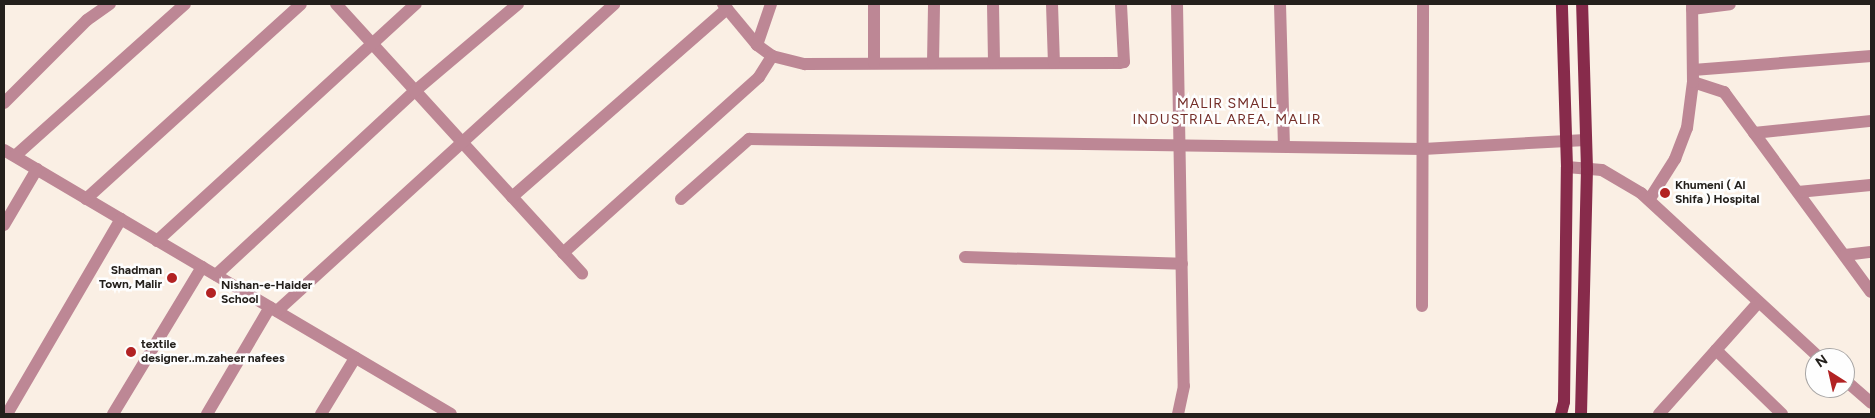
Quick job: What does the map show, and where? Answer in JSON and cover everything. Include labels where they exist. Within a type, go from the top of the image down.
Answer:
[{"type":"main road","points":[[1561,414],[1564,402],[1567,167],[1564,143],[1562,4]]},
{"type":"main road","points":[[1581,414],[1587,169],[1582,4]]},
{"type":"street","points":[[4,102],[87,20],[110,4]]},
{"type":"street","points":[[185,4],[9,153],[274,309],[355,358],[434,410],[451,414]]},
{"type":"street","points":[[86,199],[301,4]]},
{"type":"street","points":[[336,4],[582,273]]},
{"type":"street","points":[[158,241],[416,4]]},
{"type":"street","points":[[216,275],[415,91],[518,4]]},
{"type":"street","points":[[207,414],[274,309],[614,4]]},
{"type":"street","points":[[757,45],[771,4]]},
{"type":"street","points":[[874,4],[874,63]]},
{"type":"street","points":[[933,63],[934,4]]},
{"type":"street","points":[[993,4],[994,63]]},
{"type":"street","points":[[1052,4],[1054,63]]},
{"type":"street","points":[[512,197],[725,6],[757,45],[772,56],[805,64],[1054,63],[1124,62],[1121,4]]},
{"type":"street","points":[[1177,4],[1184,386],[1178,414]]},
{"type":"street","points":[[1280,4],[1284,146]]},
{"type":"street","points":[[1422,306],[1423,4]]},
{"type":"street","points":[[1649,200],[1675,159],[1687,128],[1693,76],[1692,6],[1730,4]]},
{"type":"street","points":[[563,253],[759,77],[772,56]]},
{"type":"street","points":[[1693,76],[1871,56]]},
{"type":"street","points":[[1693,76],[1724,92],[1871,292]]},
{"type":"street","points":[[1754,133],[1871,121]]},
{"type":"street","points":[[681,199],[749,139],[1180,147],[1284,146],[1423,149],[1564,143],[1586,140]]},
{"type":"street","points":[[1567,167],[1602,170],[1649,200],[1809,348]]},
{"type":"street","points":[[4,225],[37,169]]},
{"type":"street","points":[[1798,192],[1871,185]]},
{"type":"street","points":[[7,414],[121,219]]},
{"type":"street","points":[[1845,255],[1871,252]]},
{"type":"street","points":[[965,257],[1182,264]]},
{"type":"street","points":[[113,414],[202,267]]},
{"type":"street","points":[[1662,413],[1758,303]]},
{"type":"street","points":[[1716,350],[1782,414]]},
{"type":"street","points":[[321,414],[355,358]]},
{"type":"street","points":[[1855,389],[1871,403]]},
{"type":"place","name":"Khumeni ( Al Shifa ) Hospital","points":[[1665,193]]},
{"type":"place","name":"Shadman Town, Malir","points":[[172,278]]},
{"type":"place","name":"Nishan-e-Haider School","points":[[211,293]]},
{"type":"place","name":"textile designer..m.zaheer nafees","points":[[131,352]]},
{"type":"district","name":"MALIR SMALL INDUSTRIAL AREA, MALIR","points":[[1227,112]]}]
